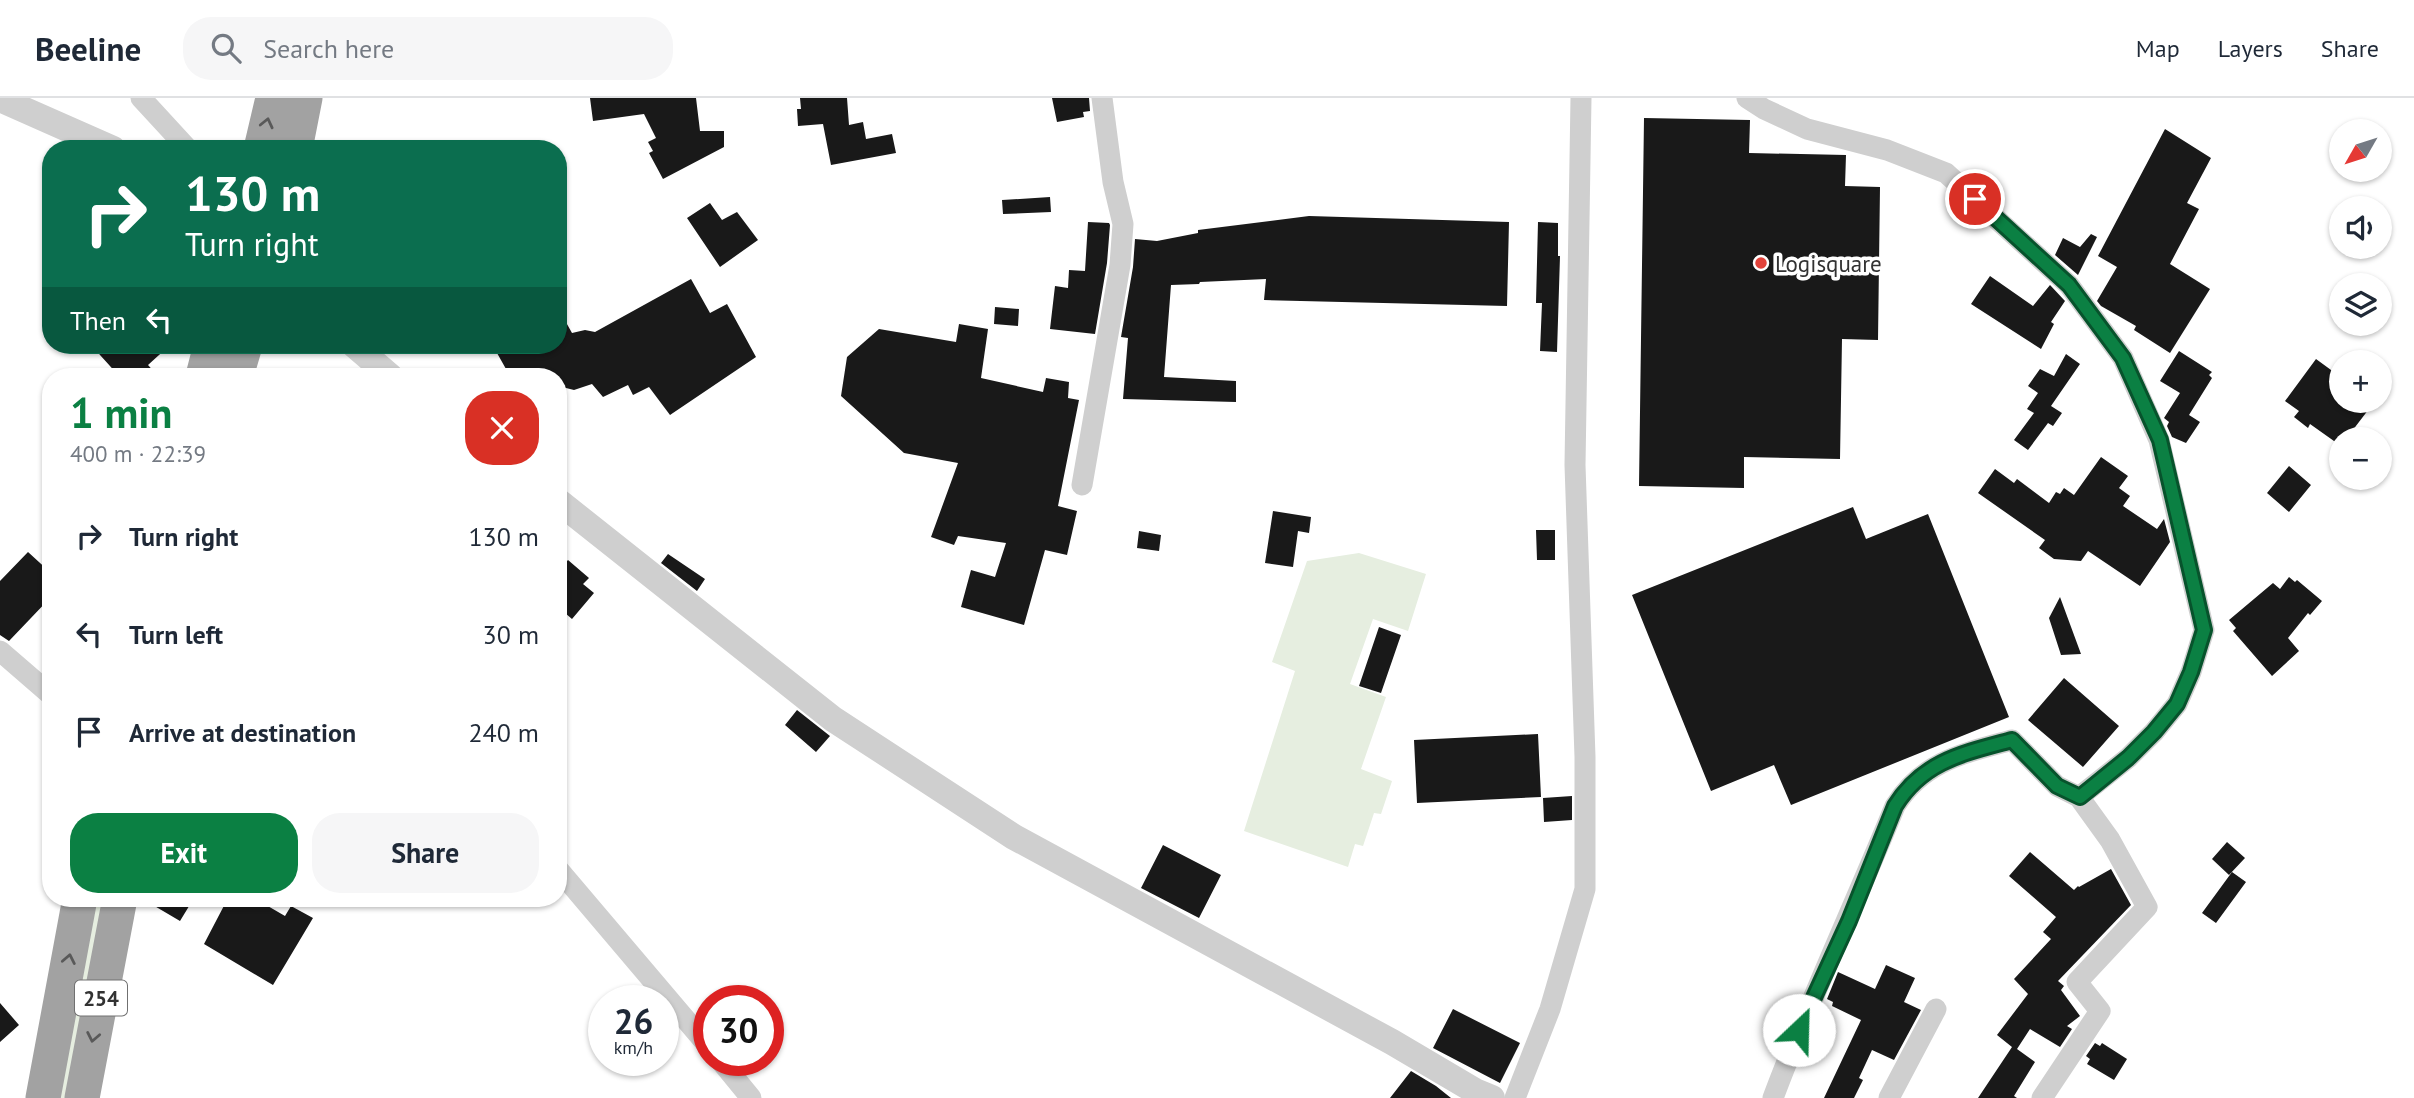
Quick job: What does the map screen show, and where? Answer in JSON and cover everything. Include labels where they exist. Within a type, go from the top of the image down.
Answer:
[{"type":"highway","points":[[263,140],[273,98]]},
{"type":"highway","points":[[297,140],[305,98]]},
{"type":"highway","name":"254","points":[[43,1098],[78,907]]},
{"type":"highway","name":"254","points":[[82,1098],[118,907]]},
{"type":"street","points":[[141,98],[180,140]]},
{"type":"street","points":[[1082,485],[1120,265],[1123,224],[1102,98]]},
{"type":"street","points":[[1515,1098],[1550,1009],[1585,889],[1586,757],[1575,465],[1581,98]]},
{"type":"street","points":[[1747,98],[1807,129],[1887,150],[1946,173],[2069,285],[2123,358],[2160,440],[2204,630],[2191,672],[2177,704],[2128,758],[2080,797]]},
{"type":"street","points":[[0,99],[93,140]]},
{"type":"street","points":[[364,354],[381,368]]},
{"type":"street","points":[[567,507],[833,719],[1014,837],[1492,1098]]},
{"type":"street","points":[[0,652],[42,687]]},
{"type":"street","points":[[1773,1098],[1799,1030],[1849,921],[1895,806],[1906,789],[1921,775],[1945,761],[2012,740],[2057,786],[2080,797],[2110,841],[2147,907],[2077,982],[2100,1011],[2042,1098]]},
{"type":"street","points":[[567,880],[693,1028]]},
{"type":"street","points":[[1889,1098],[1936,1009]]},
{"type":"street","points":[[733,1076],[751,1098]]},
{"type":"shaded area","points":[[1359,553],[1426,574],[1408,631],[1373,619],[1350,684],[1386,697],[1361,769],[1392,781],[1381,814],[1374,813],[1363,846],[1355,844],[1348,867],[1244,831],[1295,671],[1272,662],[1307,561]]},
{"type":"shaded area","points":[[88,907],[104,907],[73,1098],[51,1098]]},
{"type":"building","points":[[590,98],[696,98],[700,131],[724,131],[724,147],[663,179],[649,153],[653,151],[648,142],[656,138],[644,114],[593,121]]},
{"type":"building","points":[[800,98],[847,98],[849,125],[863,122],[866,139],[892,134],[896,153],[831,165],[823,124],[798,126],[797,109],[801,109]]},
{"type":"building","points":[[1052,98],[1089,98],[1090,111],[1083,112],[1084,117],[1057,122]]},
{"type":"building","name":"Logisquare","points":[[1644,118],[1750,120],[1749,153],[1846,155],[1845,186],[1880,187],[1878,340],[1842,339],[1840,459],[1744,457],[1744,488],[1639,486]]},
{"type":"building","points":[[2165,129],[2211,158],[2187,203],[2199,209],[2170,264],[2210,289],[2170,353],[2134,330],[2136,326],[2097,301],[2117,267],[2098,256]]},
{"type":"building","points":[[1050,197],[1051,212],[1003,214],[1002,200]]},
{"type":"building","points":[[710,203],[722,220],[737,212],[758,240],[720,267],[687,218]]},
{"type":"building","points":[[1309,216],[1509,222],[1507,306],[1264,300],[1266,279],[1171,285],[1164,377],[1236,381],[1236,402],[1123,399],[1128,338],[1121,337],[1135,239],[1157,241],[1198,233],[1198,230]]},
{"type":"building","points":[[1088,222],[1110,225],[1107,263],[1095,334],[1050,329],[1055,286],[1068,288],[1069,270],[1085,271]]},
{"type":"building","points":[[1538,222],[1558,223],[1560,256],[1557,352],[1540,351],[1542,303],[1536,303]]},
{"type":"building","points":[[2091,234],[2097,237],[2078,275],[2055,255],[2063,238],[2080,247]]},
{"type":"building","points":[[1990,276],[2033,306],[2050,285],[2065,301],[2051,322],[2054,324],[2041,349],[1971,304]]},
{"type":"building","points":[[691,279],[710,313],[727,304],[756,357],[670,415],[649,387],[633,395],[628,385],[603,397],[592,384],[574,390],[567,388],[567,368],[505,368],[498,354],[567,354],[567,324],[572,333],[585,330],[595,332]]},
{"type":"building","points":[[995,307],[1019,309],[1018,326],[994,324]]},
{"type":"building","points":[[959,324],[988,329],[981,378],[1043,392],[1046,378],[1069,382],[1068,398],[1079,400],[1058,506],[1077,511],[1067,555],[1045,550],[1024,625],[961,607],[971,570],[995,577],[1006,543],[958,536],[954,545],[931,537],[958,463],[904,453],[841,396],[847,357],[879,329],[956,342]]},
{"type":"building","points":[[2179,351],[2212,372],[2209,375],[2212,378],[2189,415],[2200,422],[2186,443],[2172,437],[2167,426],[2169,422],[2164,418],[2180,393],[2160,381]]},
{"type":"building","points":[[99,354],[160,354],[148,365],[151,368],[112,368]]},
{"type":"building","points":[[2066,354],[2080,364],[2051,406],[2062,413],[2053,426],[2048,423],[2028,450],[2014,440],[2034,413],[2027,409],[2038,393],[2028,386],[2040,369],[2054,376]]},
{"type":"building","points":[[2316,359],[2329,368],[2329,413],[2366,413],[2355,427],[2329,427],[2329,437],[2310,424],[2308,428],[2294,417],[2299,411],[2285,401]]},
{"type":"building","points":[[2101,457],[2128,476],[2119,488],[2130,496],[2123,506],[2157,529],[2164,519],[2170,542],[2140,586],[2088,551],[2081,561],[2054,559],[2039,548],[2045,540],[1978,493],[1995,469],[2014,483],[2017,479],[2049,503],[2056,492],[2060,494],[2064,488],[2074,495]]},
{"type":"building","points":[[2289,466],[2311,485],[2289,512],[2267,493]]},
{"type":"building","points":[[1853,507],[1866,539],[1928,514],[2009,717],[1791,805],[1774,765],[1711,791],[1632,595]]},
{"type":"building","points":[[1273,511],[1311,517],[1309,533],[1298,531],[1293,567],[1265,563]]},
{"type":"building","points":[[1536,530],[1555,530],[1555,560],[1537,560]]},
{"type":"building","points":[[1139,531],[1161,535],[1159,551],[1137,548]]},
{"type":"building","points":[[28,552],[42,565],[42,606],[9,641],[0,635],[0,581]]},
{"type":"building","points":[[668,554],[705,579],[697,591],[661,563]]},
{"type":"building","points":[[567,561],[589,578],[583,584],[594,593],[572,619],[567,615]]},
{"type":"building","points":[[2289,577],[2295,582],[2297,580],[2322,601],[2310,615],[2308,613],[2288,638],[2299,651],[2272,676],[2233,631],[2236,628],[2229,620],[2273,583],[2280,589]]},
{"type":"building","points":[[2060,597],[2081,654],[2061,655],[2049,618]]},
{"type":"building","points":[[1379,627],[1401,635],[1381,693],[1359,686]]},
{"type":"building","points":[[2064,678],[2119,726],[2083,767],[2028,720]]},
{"type":"building","points":[[797,710],[830,736],[816,752],[785,725]]},
{"type":"building","points":[[1538,734],[1541,797],[1417,803],[1414,740]]},
{"type":"building","points":[[1572,796],[1572,820],[1544,822],[1543,798]]},
{"type":"building","points":[[2227,842],[2245,858],[2229,875],[2212,859]]},
{"type":"building","points":[[1163,845],[1221,875],[1199,918],[1141,888]]},
{"type":"building","points":[[2030,852],[2074,890],[2111,869],[2131,905],[2058,981],[2064,986],[2061,990],[2080,1016],[2067,1026],[2072,1029],[2060,1047],[2030,1029],[2017,1049],[2035,1062],[2014,1096],[2017,1098],[1978,1098],[2012,1047],[1997,1035],[2028,994],[2014,979],[2051,939],[2043,932],[2056,917],[2009,876]]},
{"type":"building","points":[[2232,872],[2246,882],[2216,923],[2202,913]]},
{"type":"building","points":[[156,907],[189,907],[180,921]]},
{"type":"building","points":[[223,907],[270,907],[285,916],[293,907],[313,918],[273,985],[204,944]]},
{"type":"building","points":[[1886,965],[1915,978],[1904,1002],[1921,1010],[1894,1060],[1872,1050],[1859,1078],[1863,1080],[1854,1098],[1824,1098],[1861,1020],[1832,1006],[1833,1002],[1827,999],[1838,972],[1875,989]]},
{"type":"building","points":[[0,1003],[19,1025],[0,1042]]},
{"type":"building","points":[[1453,1009],[1520,1043],[1500,1083],[1433,1048]]},
{"type":"building","points":[[2095,1043],[2100,1046],[2102,1043],[2127,1059],[2114,1080],[2087,1064],[2090,1059],[2086,1056]]},
{"type":"building","points":[[1411,1071],[1436,1086],[1451,1098],[1390,1098]]},
{"type":"place","name":"Logisquare","points":[[1761,263]]},
{"type":"route","points":[[1799,1030],[1849,921],[1895,806],[1906,789],[1921,775],[1945,761],[2012,740],[2057,786],[2080,797],[2128,758],[2177,704],[2191,672],[2204,630],[2160,440],[2123,358],[2069,285],[1975,199]]}]
